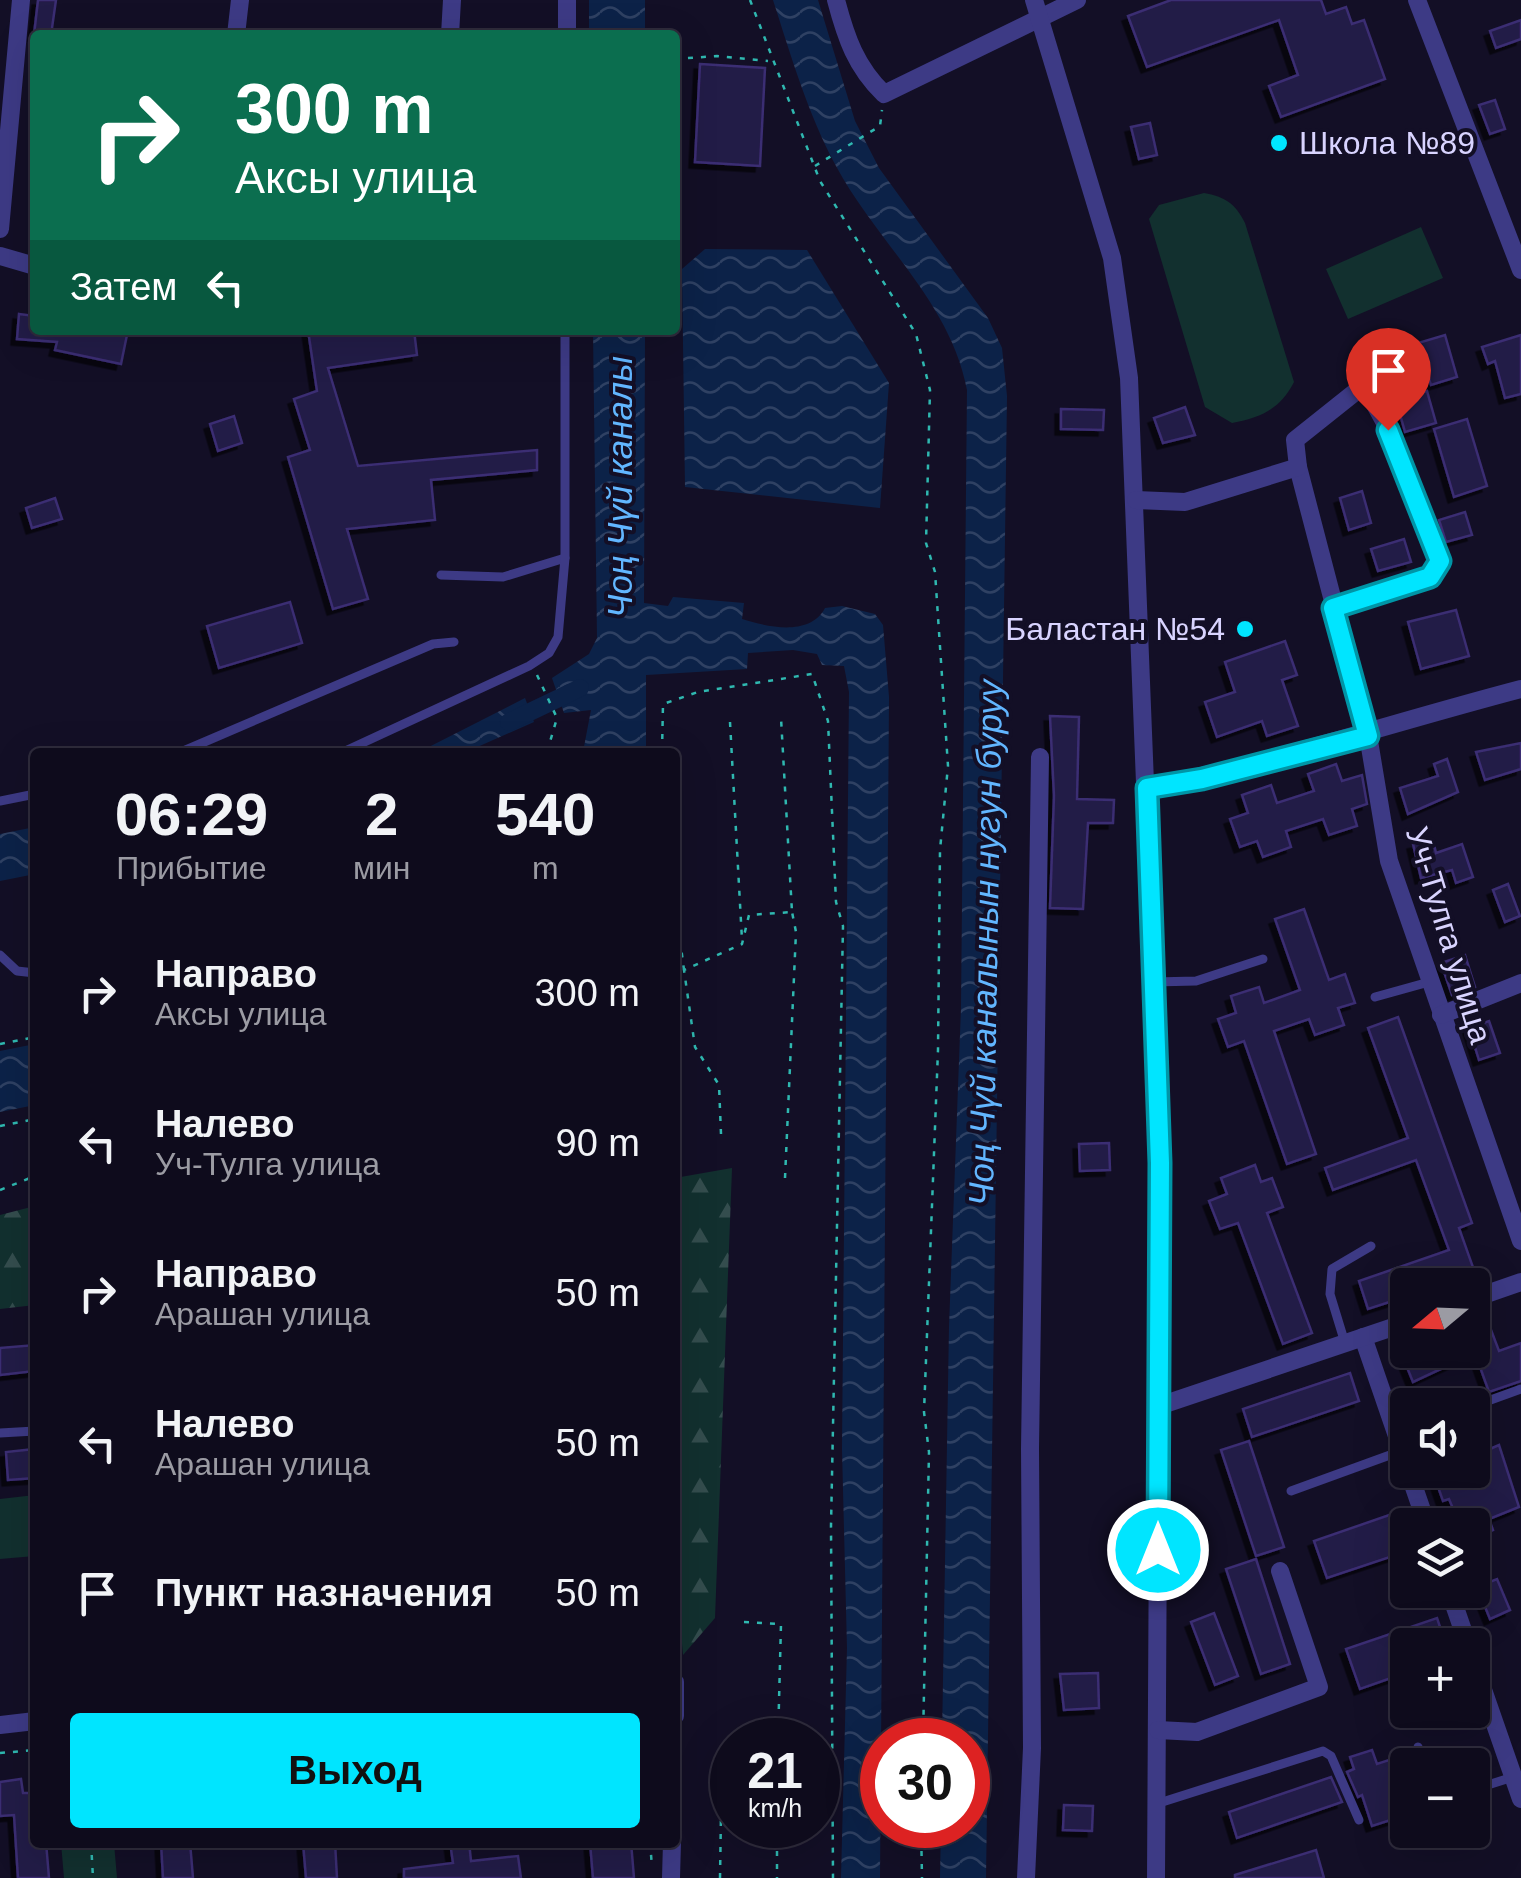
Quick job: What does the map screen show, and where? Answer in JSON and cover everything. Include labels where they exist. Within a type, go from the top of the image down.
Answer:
[{"type":"street","points":[[0,229],[21,0]]},
{"type":"street","points":[[237,30],[240,0]]},
{"type":"street","points":[[450,30],[452,0]]},
{"type":"street","points":[[567,0],[567,30]]},
{"type":"street","points":[[836,0],[846,39],[863,73],[884,94],[1076,0]]},
{"type":"street","points":[[1034,0],[1119,286],[1136,500],[1160,1163],[1156,1878]]},
{"type":"street","points":[[1417,0],[1516,242],[1521,270]]},
{"type":"street","points":[[0,256],[30,265]]},
{"type":"street","points":[[1136,500],[1185,502],[1298,466],[1295,440],[1364,385],[1388,430],[1440,561],[1430,577],[1333,608]]},
{"type":"street","name":"Уч-Тулга улица","points":[[1298,466],[1368,736],[1389,861],[1521,1241]]},
{"type":"street","points":[[1147,788],[1202,779],[1368,736],[1521,689]]},
{"type":"street","points":[[1026,1878],[1032,1748],[1030,1449],[1040,757]]},
{"type":"street","points":[[1441,1015],[1521,983]]},
{"type":"street","points":[[1490,1293],[1521,1282]]},
{"type":"street","points":[[1159,1406],[1390,1328]]},
{"type":"street","points":[[1354,1340],[1390,1425]]},
{"type":"street","points":[[1158,1730],[1197,1732],[1320,1687],[1280,1572]]},
{"type":"street","points":[[1490,1710],[1521,1800]]},
{"type":"street","points":[[0,1723],[30,1722]]},
{"type":"street","points":[[672,1848],[672,1878]]},
{"type":"lane","points":[[351,748],[530,666],[550,653],[558,637],[565,558],[565,335]]},
{"type":"lane","points":[[442,576],[503,577],[565,558]]},
{"type":"lane","points":[[190,748],[433,644],[454,642]]},
{"type":"lane","points":[[0,801],[30,795]]},
{"type":"lane","points":[[0,954],[17,970],[30,973]]},
{"type":"lane","points":[[1154,982],[1196,981],[1263,958]]},
{"type":"lane","points":[[1375,997],[1429,982]]},
{"type":"lane","points":[[1354,1340],[1330,1294],[1332,1269],[1370,1246]]},
{"type":"lane","points":[[1490,1400],[1521,1389]]},
{"type":"lane","points":[[0,1433],[30,1431]]},
{"type":"lane","points":[[1291,1491],[1390,1467]]},
{"type":"lane","points":[[1156,1804],[1323,1751],[1331,1756],[1359,1820]]},
{"type":"lane","points":[[1490,1784],[1513,1777]]},
{"type":"path","points":[[750,0],[815,166],[916,334],[930,390],[926,543],[935,572],[948,766],[940,850],[938,1050],[924,1412],[930,1452],[924,1718]]},
{"type":"path","points":[[680,59],[717,56],[771,61]]},
{"type":"path","points":[[815,166],[880,126]]},
{"type":"path","points":[[662,748],[663,704],[698,692],[812,674],[828,721],[836,902],[842,926],[831,1526],[832,1878]]},
{"type":"path","points":[[542,681],[558,718],[549,748]]},
{"type":"path","points":[[781,718],[796,932],[784,1178]]},
{"type":"path","points":[[730,722],[742,944]]},
{"type":"path","points":[[742,944],[749,915],[792,912]]},
{"type":"path","points":[[680,939],[695,1046],[718,1085],[721,1134]]},
{"type":"path","points":[[680,980],[684,970],[742,944]]},
{"type":"path","points":[[0,1044],[30,1038]]},
{"type":"path","points":[[0,1126],[30,1120]]},
{"type":"path","points":[[0,1190],[30,1178]]},
{"type":"path","points":[[744,1622],[781,1624],[779,1718]]},
{"type":"path","points":[[0,1754],[30,1751]]},
{"type":"path","points":[[91,1848],[93,1878]]},
{"type":"path","points":[[651,1848],[654,1878]]},
{"type":"path","points":[[720,1848],[720,1878]]},
{"type":"path","points":[[777,1848],[777,1878]]},
{"type":"path","points":[[921,1848],[922,1878]]},
{"type":"green space","points":[[1204,193],[1229,202],[1245,223],[1294,382],[1283,399],[1269,410],[1232,423],[1205,407],[1149,219],[1159,205]]},
{"type":"green space","points":[[1421,227],[1443,278],[1348,319],[1326,269]]},
{"type":"green space","points":[[732,1168],[715,1618],[683,1655],[680,1620],[680,1177]]},
{"type":"green space","points":[[30,1207],[30,1306],[0,1309],[0,1215]]},
{"type":"green space","points":[[30,1496],[30,1556],[0,1559],[0,1499]]},
{"type":"green space","points":[[61,1848],[114,1848],[117,1878],[64,1878]]},
{"type":"water","points":[[589,0],[645,0],[645,30],[589,30]]},
{"type":"water","name":"Чоң Чүй каналынын нугун буруу","points":[[773,0],[818,0],[855,121],[879,168],[988,318],[1002,348],[1007,396],[988,1718],[942,1718],[949,1327],[961,1008],[967,390],[945,328],[836,166],[801,84]]},
{"type":"water","points":[[705,249],[807,250],[889,383],[880,508],[685,487],[682,269]]},
{"type":"water","points":[[593,335],[645,335],[644,603],[668,606],[673,597],[744,603],[742,619],[787,627],[809,623],[825,608],[842,606],[875,614],[883,625],[889,697],[881,1718],[860,1718],[860,1848],[880,1848],[880,1878],[841,1878],[847,1648],[842,1449],[849,692],[844,666],[822,665],[817,654],[793,650],[748,653],[747,669],[646,675],[646,748],[584,748],[591,710],[564,713],[552,678],[589,654],[597,638]]},
{"type":"water","points":[[525,698],[534,722],[475,748],[427,748]]},
{"type":"water","points":[[30,828],[30,875],[0,881],[0,834]]},
{"type":"water","points":[[30,1045],[30,1106],[0,1112],[0,1051]]},
{"type":"water","points":[[941,1848],[986,1848],[986,1878],[940,1878]]},
{"type":"building","points":[[38,0],[56,0],[52,30],[35,30]]},
{"type":"building","points":[[1171,0],[1321,0],[1326,14],[1346,7],[1352,24],[1364,20],[1385,79],[1281,117],[1269,86],[1298,75],[1279,20],[1147,67],[1128,16]]},
{"type":"building","points":[[1521,20],[1521,39],[1496,48],[1490,31]]},
{"type":"building","points":[[700,64],[765,68],[760,166],[695,162]]},
{"type":"building","points":[[1495,100],[1505,129],[1490,134],[1479,105]]},
{"type":"building","points":[[1150,123],[1157,155],[1139,159],[1131,127]]},
{"type":"building","points":[[19,314],[30,315],[30,335],[127,335],[121,364],[55,350],[57,342],[17,339]]},
{"type":"building","points":[[309,335],[415,335],[417,355],[328,368],[358,466],[537,450],[537,470],[431,480],[435,520],[347,529],[368,599],[333,609],[288,457],[310,450],[294,399],[317,391]]},
{"type":"building","points":[[1445,335],[1457,377],[1431,385],[1418,343]]},
{"type":"building","points":[[1521,335],[1521,394],[1505,398],[1495,361],[1488,364],[1482,347]]},
{"type":"building","points":[[1427,391],[1436,423],[1405,432],[1396,400]]},
{"type":"building","points":[[1185,407],[1195,435],[1163,443],[1154,418]]},
{"type":"building","points":[[1061,409],[1104,410],[1103,430],[1061,429]]},
{"type":"building","points":[[234,416],[242,443],[218,451],[210,424]]},
{"type":"building","points":[[1467,419],[1487,486],[1454,497],[1434,429]]},
{"type":"building","points":[[1362,491],[1371,523],[1349,530],[1340,498]]},
{"type":"building","points":[[55,498],[62,519],[32,528],[26,508]]},
{"type":"building","points":[[1465,512],[1472,535],[1446,542],[1439,520]]},
{"type":"building","points":[[1404,539],[1411,562],[1378,571],[1371,549]]},
{"type":"building","points":[[290,602],[302,643],[219,668],[207,626]]},
{"type":"building","points":[[1456,610],[1469,656],[1421,669],[1408,622]]},
{"type":"building","points":[[1285,641],[1297,675],[1282,680],[1298,726],[1267,736],[1262,721],[1217,737],[1205,702],[1235,692],[1225,662]]},
{"type":"building","points":[[1050,716],[1079,717],[1077,799],[1114,800],[1113,823],[1088,823],[1083,909],[1050,908],[1054,796]]},
{"type":"building","points":[[1521,743],[1521,769],[1485,780],[1476,752]]},
{"type":"building","points":[[1447,759],[1458,792],[1408,814],[1400,788],[1438,776],[1434,764]]},
{"type":"building","points":[[1336,764],[1342,781],[1362,775],[1367,804],[1352,809],[1357,826],[1329,835],[1323,819],[1286,831],[1291,847],[1263,857],[1257,841],[1240,847],[1230,819],[1248,813],[1242,795],[1271,785],[1277,803],[1314,791],[1308,774]]},
{"type":"building","points":[[1433,840],[1436,853],[1462,844],[1473,877],[1456,883],[1452,870],[1421,878],[1413,844]]},
{"type":"building","points":[[1508,884],[1520,916],[1505,922],[1493,890]]},
{"type":"building","points":[[1304,909],[1329,980],[1345,974],[1355,1003],[1338,1008],[1344,1025],[1315,1035],[1309,1019],[1274,1031],[1316,1154],[1287,1164],[1244,1041],[1228,1047],[1218,1019],[1236,1013],[1231,996],[1259,987],[1264,1003],[1300,990],[1275,919]]},
{"type":"building","points":[[1465,955],[1475,987],[1452,995],[1441,963]]},
{"type":"building","points":[[1398,1017],[1472,1223],[1459,1228],[1473,1268],[1397,1268],[1449,1250],[1416,1160],[1333,1190],[1325,1168],[1408,1138],[1368,1028]]},
{"type":"building","points":[[1489,1021],[1500,1053],[1479,1060],[1469,1028]]},
{"type":"building","points":[[1109,1143],[1110,1170],[1080,1171],[1079,1144]]},
{"type":"building","points":[[1255,1165],[1261,1182],[1272,1178],[1283,1207],[1267,1213],[1312,1333],[1283,1344],[1238,1223],[1220,1229],[1209,1201],[1227,1194],[1221,1178]]},
{"type":"building","points":[[1390,1270],[1390,1302],[1368,1309],[1359,1281]]},
{"type":"building","points":[[1490,1327],[1499,1351],[1521,1343],[1521,1381],[1490,1392],[1480,1368],[1490,1368]]},
{"type":"building","points":[[30,1345],[30,1372],[0,1375],[0,1348]]},
{"type":"building","points":[[1407,1368],[1443,1368],[1413,1382]]},
{"type":"building","points":[[1350,1373],[1359,1401],[1252,1437],[1243,1409]]},
{"type":"building","points":[[1249,1441],[1284,1547],[1256,1556],[1221,1450]]},
{"type":"building","points":[[1499,1445],[1519,1507],[1490,1519],[1490,1508],[1453,1508],[1449,1499],[1443,1501],[1438,1488],[1490,1488],[1490,1449]]},
{"type":"building","points":[[30,1450],[30,1478],[8,1480],[6,1452]]},
{"type":"building","points":[[1390,1515],[1390,1557],[1327,1578],[1314,1541]]},
{"type":"building","points":[[1256,1559],[1290,1664],[1261,1674],[1226,1569]]},
{"type":"building","points":[[1497,1579],[1510,1610],[1490,1619],[1486,1608],[1490,1608],[1490,1582]]},
{"type":"building","points":[[1214,1613],[1238,1676],[1215,1685],[1191,1622]]},
{"type":"building","points":[[1437,1618],[1440,1628],[1408,1628]]},
{"type":"building","points":[[1390,1634],[1390,1678],[1360,1689],[1346,1649]]},
{"type":"building","points":[[1098,1673],[1099,1708],[1064,1710],[1060,1674]]},
{"type":"building","points":[[1372,1750],[1377,1764],[1389,1760],[1390,1820],[1372,1826],[1362,1795],[1358,1797],[1347,1772],[1354,1769],[1350,1757]]},
{"type":"building","points":[[1331,1777],[1342,1802],[1237,1838],[1229,1812]]},
{"type":"building","points":[[21,1779],[23,1793],[30,1793],[30,1848],[46,1848],[49,1878],[18,1878],[14,1815],[0,1816],[0,1782]]},
{"type":"building","points":[[1064,1805],[1093,1806],[1092,1831],[1063,1830]]},
{"type":"building","points":[[161,1848],[190,1848],[193,1878],[163,1878]]},
{"type":"building","points":[[304,1848],[335,1848],[337,1878],[306,1878]]},
{"type":"building","points":[[451,1848],[470,1848],[471,1861],[518,1856],[521,1878],[404,1878],[404,1869],[453,1863]]},
{"type":"building","points":[[590,1848],[632,1848],[634,1878],[593,1878]]},
{"type":"building","points":[[1316,1850],[1324,1878],[1235,1878],[1235,1875]]},
{"type":"waterway","name":"Чоң Чүй каналы","points":[[509,722],[580,688]]},
{"type":"place","name":"Школа №89","points":[[1279,143]]},
{"type":"place","name":"Баластан №54","points":[[1245,629]]},
{"type":"route","points":[[1158,1550],[1160,1163],[1147,788],[1202,779],[1368,736],[1333,608],[1430,577],[1440,561],[1388,430]]}]
